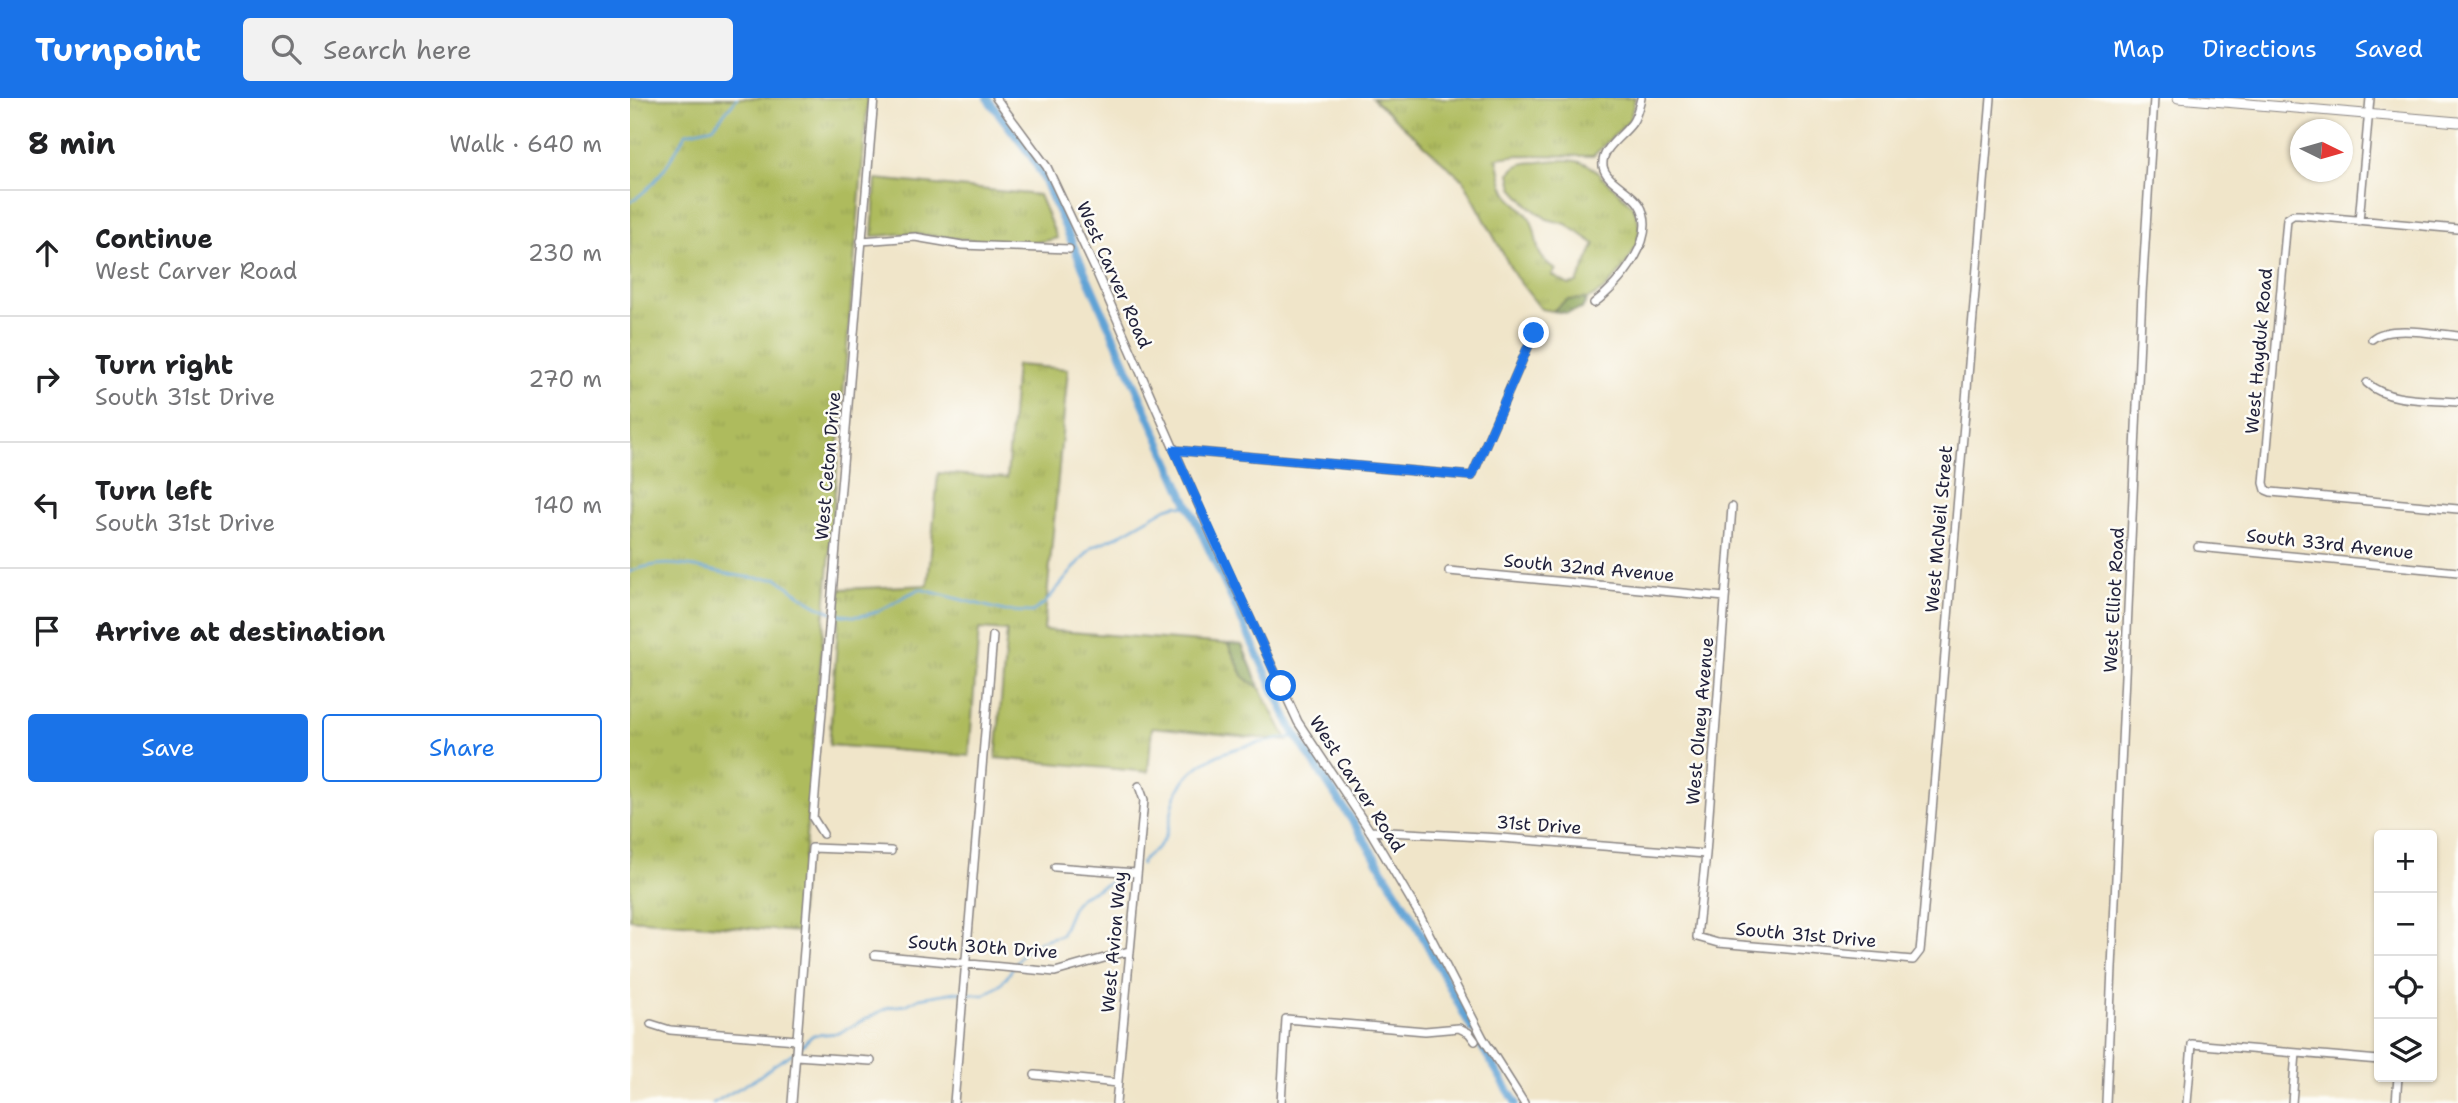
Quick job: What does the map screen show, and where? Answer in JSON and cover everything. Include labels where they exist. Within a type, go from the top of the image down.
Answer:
[{"type":"street","name":"West Ceton Drive","points":[[823,834],[813,818],[874,98]]},
{"type":"street","name":"West Carver Road","points":[[996,98],[1047,167],[1298,722],[1370,831],[1419,914],[1483,1038],[1524,1103]]},
{"type":"street","points":[[1594,303],[1609,292],[1623,276],[1639,247],[1645,228],[1645,217],[1639,203],[1606,176],[1603,167],[1604,155],[1632,122],[1641,98]]},
{"type":"street","name":"West McNeil Street","points":[[1913,960],[1920,951],[1921,942],[1992,98]]},
{"type":"street","name":"West Elliot Road","points":[[2106,1103],[2142,293],[2154,98]]},
{"type":"street","points":[[2178,98],[2458,122]]},
{"type":"street","points":[[2370,98],[2359,221],[2458,229]]},
{"type":"street","name":"West Hayduk Road","points":[[2359,221],[2299,215],[2290,217],[2286,224],[2264,483],[2266,489],[2271,492],[2458,509]]},
{"type":"street","points":[[862,241],[915,237],[962,245],[1069,248]]},
{"type":"street","points":[[2372,339],[2378,334],[2393,331],[2458,336]]},
{"type":"street","points":[[1174,450],[1472,476],[1534,333]]},
{"type":"street","points":[[2367,383],[2387,395],[2458,401]]},
{"type":"street","name":"West Olney Avenue","points":[[1697,937],[1706,854],[1732,507]]},
{"type":"street","name":"South 33rd Avenue","points":[[2198,547],[2458,572]]},
{"type":"street","name":"South 32nd Avenue","points":[[1450,570],[1725,597]]},
{"type":"street","points":[[954,1103],[993,636]]},
{"type":"street","name":"West Avion Way","points":[[1116,1103],[1144,800],[1139,786]]},
{"type":"street","name":"31st Drive","points":[[1370,831],[1706,854]]},
{"type":"street","points":[[792,1103],[812,848],[891,851]]},
{"type":"street","points":[[1055,867],[1136,873]]},
{"type":"street","name":"South 31st Drive","points":[[1697,937],[1718,943],[1913,960]]},
{"type":"street","name":"South 30th Drive","points":[[875,955],[1055,972],[1129,951]]},
{"type":"street","points":[[1281,1103],[1286,1019],[1414,1030],[1458,1028],[1469,1033],[1475,1041]]},
{"type":"street","points":[[651,1024],[670,1030],[797,1041]]},
{"type":"street","points":[[2187,1103],[2192,1044],[2374,1060]]},
{"type":"street","points":[[2292,1103],[2296,1053]]},
{"type":"street","points":[[796,1056],[871,1061]]},
{"type":"street","points":[[1035,1074],[1118,1083]]},
{"type":"street","points":[[2396,1103],[2398,1082]]},
{"type":"green space","points":[[630,98],[868,98],[798,932],[630,919]]},
{"type":"green space","points":[[1372,98],[1635,98],[1630,120],[1593,156],[1519,155],[1497,158],[1506,191],[1530,218],[1540,254],[1556,270],[1552,275],[1569,285],[1577,283],[1595,244],[1566,224],[1547,219],[1530,207],[1513,188],[1510,173],[1522,164],[1563,160],[1587,164],[1627,200],[1636,213],[1639,229],[1635,247],[1625,265],[1610,283],[1594,296],[1565,302],[1553,311],[1541,309],[1515,276],[1464,181]]},
{"type":"green space","points":[[876,179],[1039,195],[1057,238],[1006,243],[915,234],[872,236]]},
{"type":"green space","points":[[1587,299],[1582,309],[1567,313],[1553,311],[1567,300]]},
{"type":"green space","points":[[1016,365],[1068,369],[1044,630],[1228,644],[1244,677],[1260,688],[1288,741],[1152,727],[1148,772],[996,758],[1007,631],[979,629],[969,756],[829,745],[841,589],[928,585],[938,473],[1007,478]]},
{"type":"green space","points":[[1228,644],[1242,645],[1260,688],[1244,677]]},
{"type":"waterway","points":[[630,202],[655,180],[686,133],[713,127],[737,98]]},
{"type":"waterway","points":[[987,98],[1032,157],[1043,177],[1181,489],[1293,731],[1415,922],[1472,1029]]},
{"type":"waterway","points":[[630,572],[667,564],[740,576],[777,578],[811,602],[849,616],[876,612],[920,589],[1005,611],[1032,612],[1045,603],[1092,547],[1118,536],[1167,508],[1177,505],[1190,508]]},
{"type":"waterway","points":[[1141,864],[1162,843],[1169,827],[1176,795],[1185,779],[1197,767],[1228,751],[1297,736]]},
{"type":"waterway","points":[[798,1049],[813,1035],[839,1033],[889,1007],[906,1005],[919,998],[956,992],[984,995],[1007,977],[1022,953],[1040,941],[1061,935],[1074,904],[1080,897],[1126,875]]},
{"type":"waterway","points":[[1482,1047],[1516,1103]]},
{"type":"waterway","points":[[713,1103],[757,1078],[793,1053]]},
{"type":"route","points":[[1281,686],[1174,450],[1472,476],[1534,333]]}]
